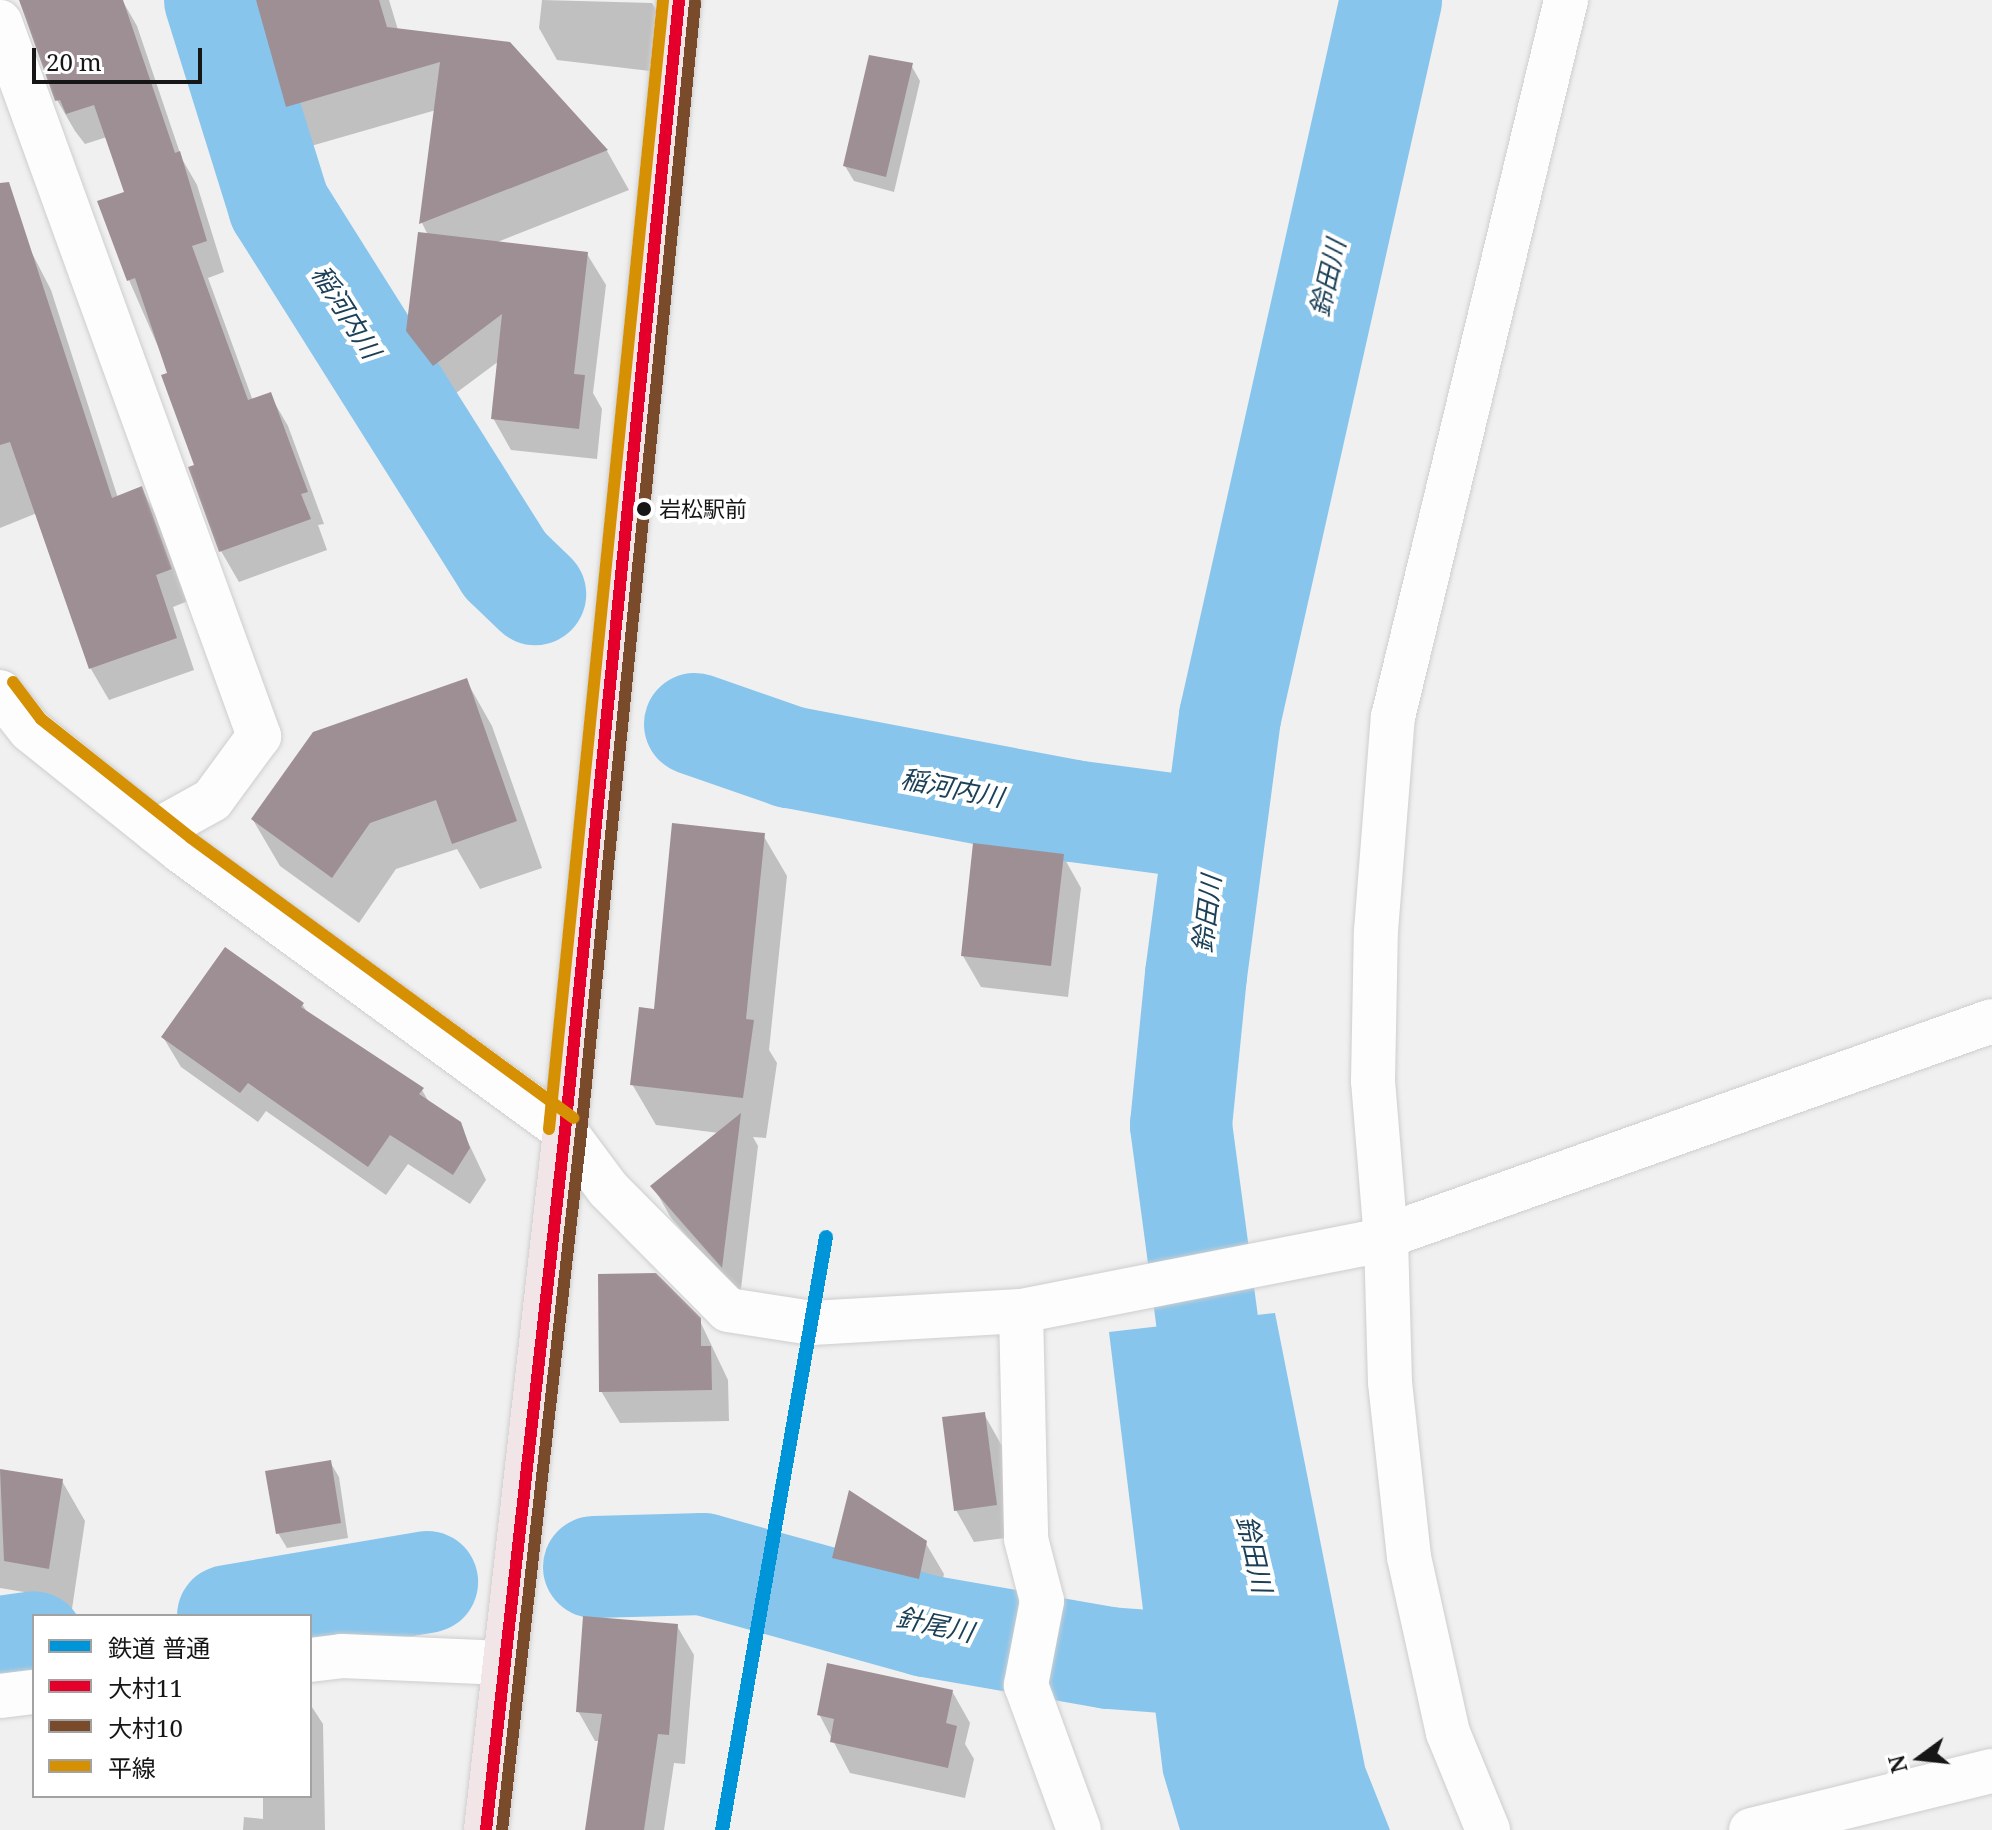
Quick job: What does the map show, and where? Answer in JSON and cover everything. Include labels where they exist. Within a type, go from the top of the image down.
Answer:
[{"type":"highway","points":[[486,1830],[565,1131],[679,0]]},
{"type":"street","points":[[1488,1830],[1448,1733],[1409,1557],[1375,1241],[1373,1081],[1376,931],[1393,717],[1566,0]]},
{"type":"street","points":[[0,22],[259,736],[212,800],[156,831]]},
{"type":"street","points":[[0,692],[30,730],[156,831],[565,1131],[608,1189],[728,1310],[812,1323],[1030,1308],[1375,1241],[1992,1021]]},
{"type":"street","points":[[1030,1308],[1026,1539],[1042,1601],[1026,1685],[1079,1830]]},
{"type":"street","points":[[312,1660],[342,1656],[504,1663]]},
{"type":"street","points":[[0,1696],[32,1692]]},
{"type":"street","points":[[1751,1830],[1992,1771]]},
{"type":"water","points":[[1275,1313],[1365,1767],[1390,1830],[1180,1830],[1163,1773],[1109,1332]]},
{"type":"building","points":[[19,0],[123,0],[175,153],[180,151],[207,241],[192,246],[248,400],[271,392],[308,492],[301,494],[311,519],[219,552],[188,467],[194,465],[161,375],[167,373],[135,278],[127,281],[97,201],[124,192],[94,105],[66,114],[60,100],[55,101]]},
{"type":"building","points":[[256,0],[379,0],[387,27],[510,42],[608,150],[419,224],[440,62],[286,107]]},
{"type":"building","points":[[869,55],[913,63],[886,177],[843,166]]},
{"type":"building","points":[[9,182],[112,498],[142,486],[172,569],[156,575],[177,638],[89,669],[10,442],[0,445],[0,183]]},
{"type":"building","points":[[418,232],[588,252],[574,374],[585,375],[579,429],[491,419],[502,314],[433,366],[406,331]]},
{"type":"building","points":[[467,678],[517,821],[452,844],[436,800],[370,823],[332,878],[251,819],[313,732]]},
{"type":"building","points":[[672,823],[765,833],[746,1019],[754,1020],[743,1098],[630,1085],[639,1007],[654,1009]]},
{"type":"building","points":[[973,843],[1064,854],[1051,966],[961,956]]},
{"type":"building","points":[[225,947],[304,1003],[301,1007],[424,1088],[419,1094],[461,1122],[470,1148],[453,1175],[390,1135],[368,1167],[248,1083],[240,1093],[161,1037]]},
{"type":"building","points":[[741,1113],[722,1268],[650,1186]]},
{"type":"building","points":[[656,1273],[701,1318],[701,1346],[711,1346],[712,1390],[599,1392],[598,1274]]},
{"type":"building","points":[[985,1412],[997,1505],[954,1511],[942,1417]]},
{"type":"building","points":[[331,1460],[341,1523],[276,1534],[265,1471]]},
{"type":"building","points":[[0,1469],[63,1479],[49,1569],[4,1561]]},
{"type":"building","points":[[849,1490],[927,1541],[919,1579],[832,1558]]},
{"type":"building","points":[[583,1616],[678,1624],[669,1735],[658,1734],[644,1830],[585,1830],[602,1714],[576,1712]]},
{"type":"building","points":[[827,1663],[953,1690],[946,1723],[957,1726],[948,1768],[830,1742],[834,1719],[817,1715]]},
{"type":"waterway","name":"稲河内川","points":[[215,0],[279,206],[505,565],[535,594]]},
{"type":"waterway","name":"鈴田川","points":[[1231,1458],[1217,1395],[1181,1125],[1196,975],[1230,717],[1391,0]]},
{"type":"waterway","name":"稲河内川","points":[[695,724],[790,757],[1073,811],[1215,830]]},
{"type":"waterway","name":"針尾川","points":[[594,1567],[703,1564],[926,1626],[1109,1658],[1281,1671]]},
{"type":"waterway","name":"針尾川","points":[[240,1614],[427,1582]]},
{"type":"waterway","name":"針尾川","points":[[0,1647],[32,1642]]},
{"type":"rail line","name":"普通","points":[[722,1830],[826,1237]]},
{"type":"transit line","name":"平線","points":[[549,1129],[663,0]]},
{"type":"transit line","name":"大村11","points":[[486,1830],[565,1131],[679,0]]},
{"type":"transit line","name":"大村10","points":[[502,1830],[581,1133],[695,2]]},
{"type":"transit line","name":"平線","points":[[13,682],[41,719],[191,838],[574,1118]]},
{"type":"place","name":"岩松駅前","points":[[644,509]]}]
